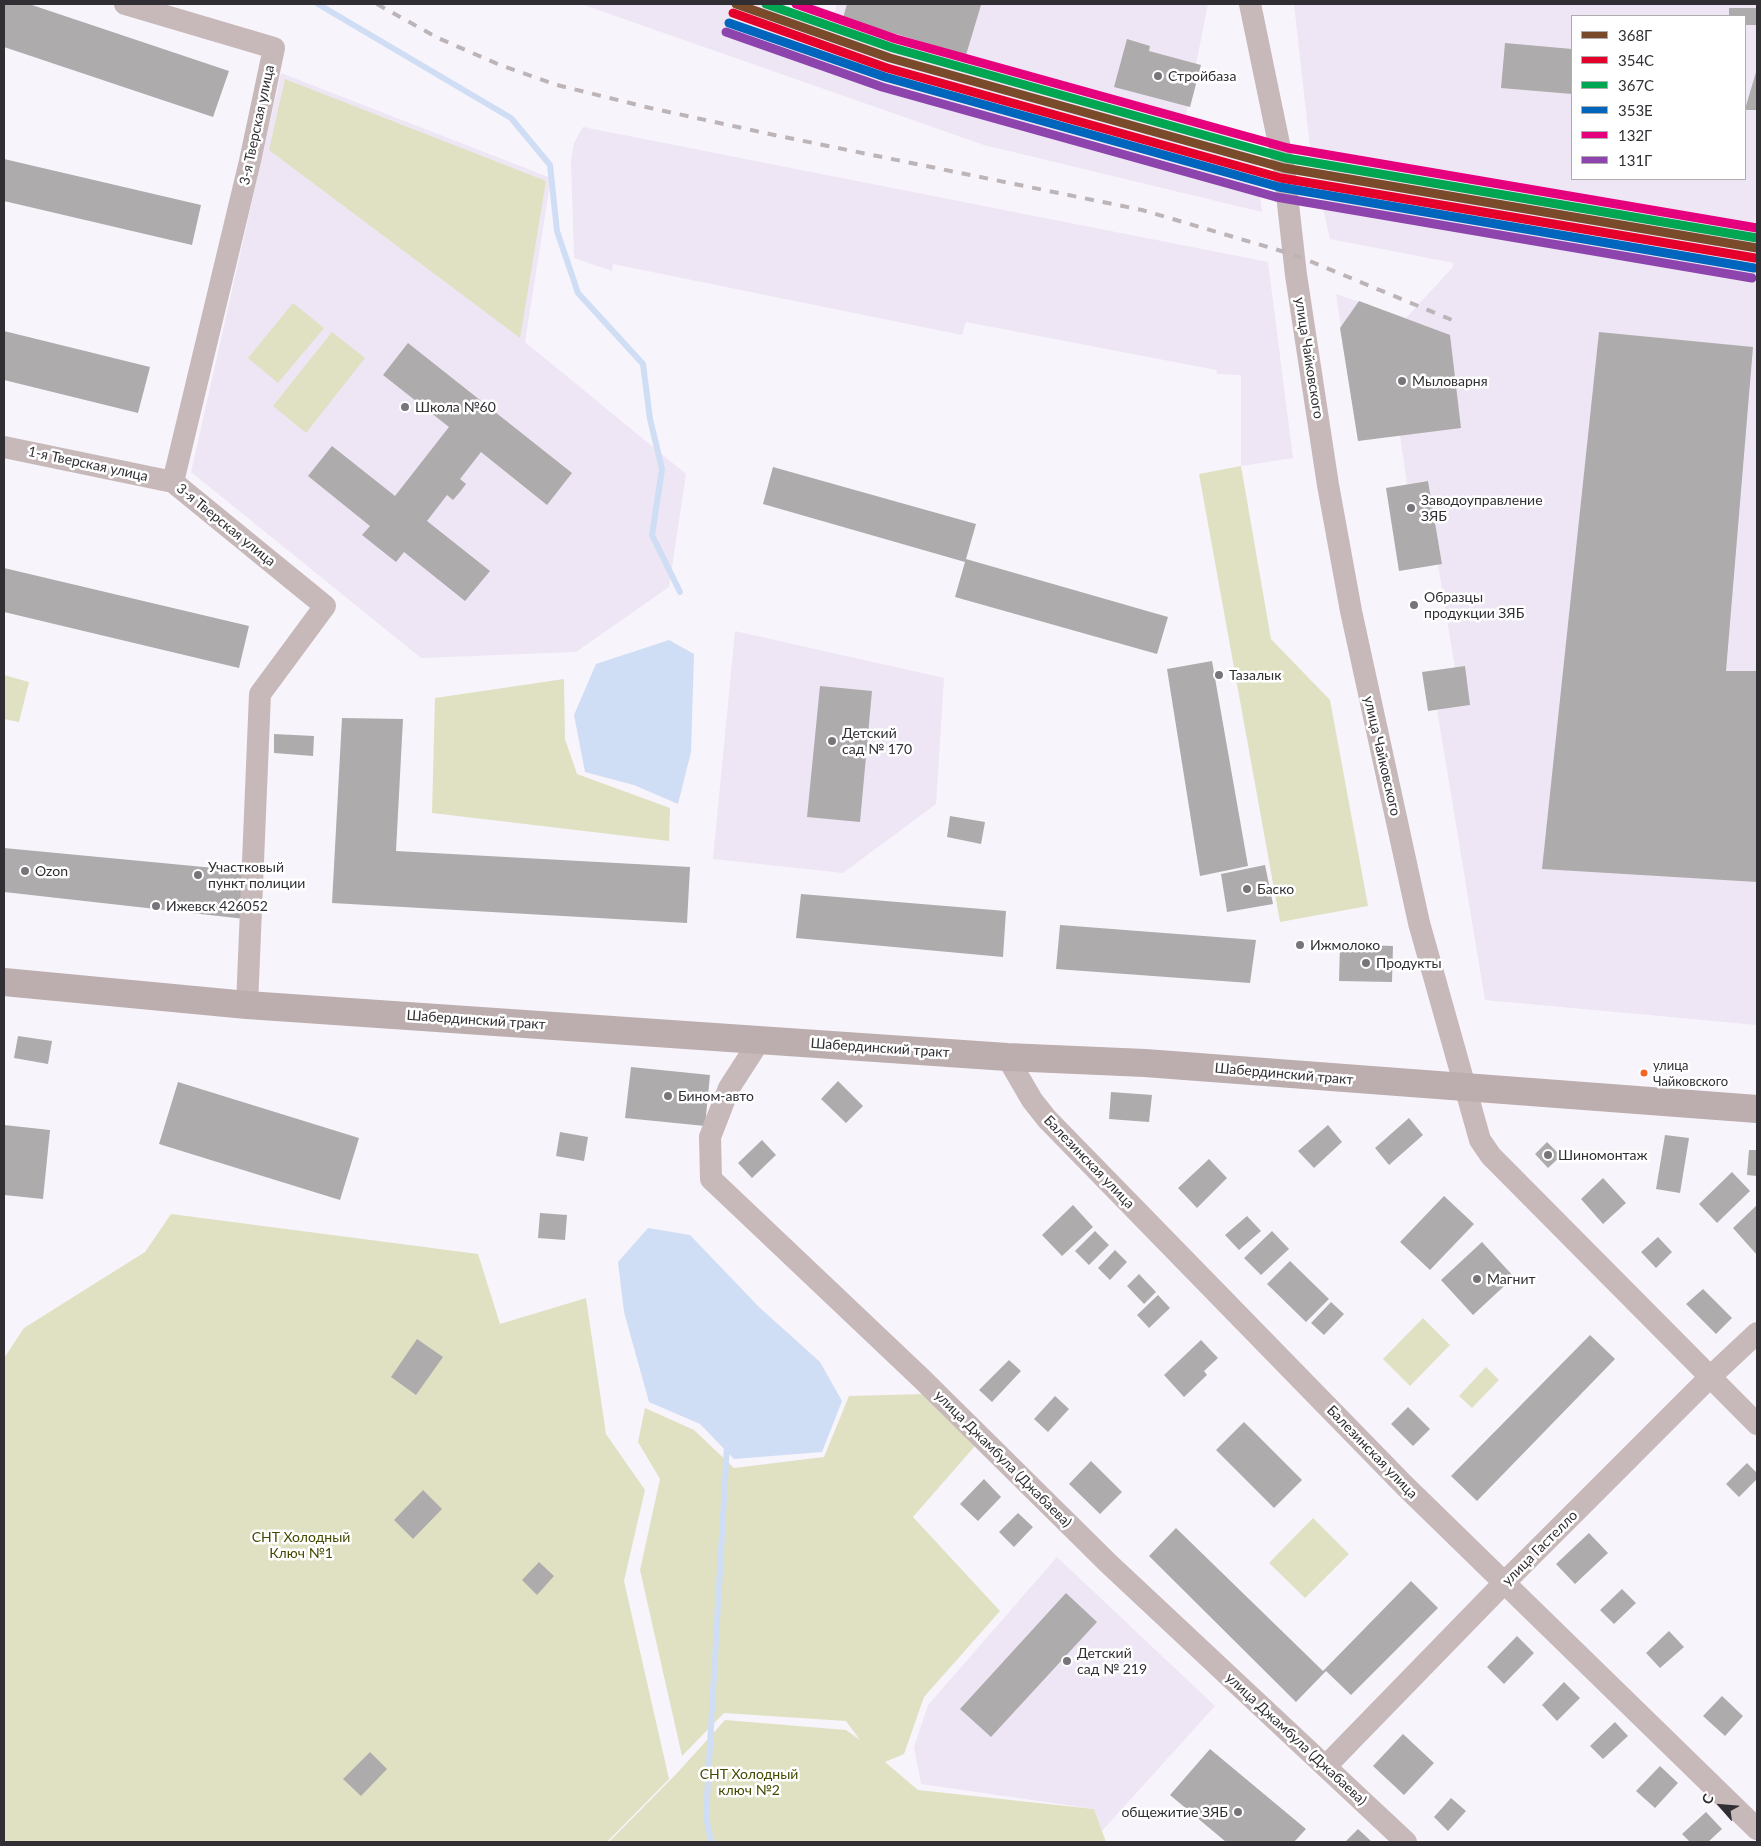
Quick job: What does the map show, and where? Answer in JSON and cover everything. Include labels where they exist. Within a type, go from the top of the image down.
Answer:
[{"type":"main road","name":"Шабердинский тракт","points":[[4,982],[247,1005],[1008,1057],[1145,1063],[1467,1089],[1757,1109]]},
{"type":"street","name":"3-я Тверская улица","points":[[125,4],[274,48],[250,160],[173,482],[325,606],[260,694],[247,1005]]},
{"type":"street","name":"улица Чайковского","points":[[1250,4],[1284,168],[1296,275],[1328,485],[1351,611],[1419,923],[1480,1140],[1491,1156],[1757,1424]]},
{"type":"street","name":"1-я Тверская улица","points":[[4,447],[173,482]]},
{"type":"street","name":"улица Джамбула (Джабаева)","points":[[760,1040],[729,1088],[710,1137],[711,1179],[922,1379],[1108,1564],[1406,1842]]},
{"type":"street","name":"Балезинская улица","points":[[1008,1057],[1032,1100],[1047,1119],[1404,1485],[1757,1829]]},
{"type":"street","name":"улица Гастелло","points":[[1326,1766],[1504,1583],[1710,1377],[1757,1333]]},
{"type":"shaded area","points":[[581,4],[782,4],[831,24],[837,4],[1208,4],[1185,120],[1254,145],[1262,212],[984,145]]},
{"type":"shaded area","points":[[1294,4],[1757,4],[1757,1025],[1485,1000],[1437,710],[1470,705],[1455,668],[1438,565],[1442,563],[1428,481],[1407,484],[1400,435],[1358,441],[1336,294],[1406,318],[1452,268],[1454,263],[1330,239],[1311,156]]},
{"type":"shaded area","name":"Школа №60","points":[[281,73],[551,178],[525,342],[686,474],[669,587],[576,652],[421,658],[191,472]]},
{"type":"shaded area","points":[[583,127],[1268,262],[1293,458],[1241,466],[1241,375],[1217,374],[1216,370],[966,322],[962,335],[613,264],[612,271],[574,258],[571,161],[574,143]]},
{"type":"shaded area","name":"Детский сад № 170","points":[[735,631],[944,678],[936,804],[843,873],[713,859]]},
{"type":"shaded area","name":"Детский сад № 219","points":[[1057,1557],[1215,1706],[1102,1831],[1094,1809],[921,1784],[914,1747],[928,1705]]},
{"type":"green space","points":[[285,79],[546,181],[520,338],[269,150]]},
{"type":"green space","points":[[293,303],[324,328],[278,383],[248,358]]},
{"type":"green space","points":[[332,332],[365,358],[306,433],[273,406]]},
{"type":"green space","points":[[1241,466],[1271,639],[1330,700],[1368,906],[1280,922],[1199,474]]},
{"type":"green space","points":[[4,675],[29,682],[19,722],[4,719]]},
{"type":"green space","points":[[564,679],[565,739],[577,774],[670,808],[669,841],[432,813],[435,698]]},
{"type":"green space","name":"СНТ Холодный Ключ №1","points":[[171,1214],[478,1254],[500,1324],[586,1298],[606,1434],[645,1490],[624,1581],[669,1779],[607,1842],[4,1842],[4,1358],[24,1328],[145,1252]]},
{"type":"green space","points":[[1423,1318],[1450,1345],[1410,1386],[1383,1359]]},
{"type":"green space","points":[[1486,1367],[1499,1380],[1472,1408],[1459,1396]]},
{"type":"green space","name":"СНТ Холодный ключ №2","points":[[926,1394],[975,1446],[913,1517],[1000,1611],[924,1697],[904,1754],[885,1762],[918,1790],[1094,1809],[1106,1842],[609,1842],[679,1771],[725,1720],[846,1730],[860,1740],[846,1721],[724,1713],[682,1756],[640,1570],[660,1479],[638,1442],[645,1408],[694,1430],[734,1468],[824,1457],[849,1396]]},
{"type":"green space","points":[[1313,1518],[1349,1554],[1305,1598],[1269,1563]]},
{"type":"water","points":[[669,640],[694,654],[691,752],[678,804],[634,785],[585,772],[574,715],[596,664]]},
{"type":"water","points":[[648,1228],[690,1235],[759,1307],[820,1362],[842,1401],[822,1452],[734,1459],[700,1424],[649,1402],[624,1312],[618,1262]]},
{"type":"building","points":[[4,4],[29,4],[229,71],[213,117],[4,47]]},
{"type":"building","points":[[847,4],[981,5],[966,55],[843,18]]},
{"type":"building","points":[[1729,8],[1757,8],[1757,25],[1746,25],[1746,15],[1729,15]]},
{"type":"building","name":"Стройбаза","points":[[1127,39],[1150,46],[1149,51],[1201,65],[1190,107],[1114,87]]},
{"type":"building","points":[[1505,43],[1571,49],[1571,94],[1501,88]]},
{"type":"building","points":[[1757,69],[1757,110],[1746,110]]},
{"type":"building","points":[[4,159],[201,205],[192,245],[4,201]]},
{"type":"building","name":"Мыловарня","points":[[1359,301],[1450,335],[1461,428],[1358,441],[1340,328]]},
{"type":"building","points":[[4,331],[150,367],[138,413],[4,380]]},
{"type":"building","points":[[1599,332],[1753,347],[1726,671],[1757,671],[1757,882],[1542,869]]},
{"type":"building","points":[[408,343],[572,473],[547,505],[481,452],[460,479],[466,484],[460,492],[453,500],[447,495],[427,521],[490,571],[465,601],[404,552],[396,562],[362,535],[370,526],[308,476],[332,446],[395,496],[449,427],[383,375]]},
{"type":"building","points":[[773,467],[976,524],[966,559],[1168,617],[1157,654],[955,597],[965,562],[763,504]]},
{"type":"building","name":"Заводоуправление ЗЯБ","points":[[1428,481],[1442,564],[1399,571],[1386,488]]},
{"type":"building","points":[[4,568],[249,626],[239,668],[4,612]]},
{"type":"building","points":[[1212,661],[1248,866],[1200,876],[1167,669]]},
{"type":"building","points":[[1465,666],[1470,705],[1428,711],[1422,672]]},
{"type":"building","points":[[820,686],[872,691],[860,822],[807,817]]},
{"type":"building","points":[[342,718],[403,719],[396,851],[690,867],[687,923],[332,903]]},
{"type":"building","points":[[274,734],[314,736],[313,756],[274,753]]},
{"type":"building","points":[[950,816],[985,822],[981,844],[947,837]]},
{"type":"building","points":[[4,848],[246,871],[245,919],[4,892]]},
{"type":"building","name":"Баско","points":[[1265,865],[1273,904],[1227,912],[1221,874]]},
{"type":"building","points":[[801,894],[1006,911],[1003,957],[796,938]]},
{"type":"building","points":[[1060,925],[1256,940],[1250,983],[1056,969]]},
{"type":"building","name":"Продукты","points":[[1340,944],[1393,946],[1392,982],[1339,981]]},
{"type":"building","points":[[18,1036],[52,1041],[48,1064],[14,1058]]},
{"type":"building","name":"Бином-авто","points":[[631,1067],[710,1075],[705,1126],[625,1118]]},
{"type":"building","points":[[838,1081],[863,1106],[846,1123],[821,1099]]},
{"type":"building","points":[[178,1082],[359,1138],[340,1200],[159,1144]]},
{"type":"building","points":[[1111,1092],[1152,1095],[1149,1122],[1109,1119]]},
{"type":"building","points":[[1409,1118],[1423,1135],[1389,1165],[1375,1148]]},
{"type":"building","points":[[4,1125],[50,1130],[43,1199],[4,1195]]},
{"type":"building","points":[[1328,1125],[1342,1142],[1314,1168],[1298,1151]]},
{"type":"building","points":[[560,1132],[588,1137],[584,1161],[556,1156]]},
{"type":"building","points":[[1665,1135],[1689,1138],[1680,1193],[1656,1189]]},
{"type":"building","points":[[762,1140],[776,1155],[752,1178],[738,1163]]},
{"type":"building","name":"Шиномонтаж","points":[[1547,1142],[1561,1156],[1548,1168],[1535,1154]]},
{"type":"building","points":[[1749,1150],[1757,1150],[1757,1176],[1747,1175]]},
{"type":"building","points":[[1209,1159],[1227,1178],[1197,1208],[1178,1188]]},
{"type":"building","points":[[1732,1172],[1750,1191],[1717,1223],[1699,1204]]},
{"type":"building","points":[[1603,1178],[1626,1203],[1603,1224],[1581,1199]]},
{"type":"building","points":[[1444,1196],[1474,1224],[1430,1270],[1400,1242]]},
{"type":"building","points":[[1073,1205],[1093,1227],[1062,1256],[1042,1235]]},
{"type":"building","points":[[1757,1205],[1757,1255],[1733,1228]]},
{"type":"building","points":[[540,1213],[567,1215],[565,1240],[538,1238]]},
{"type":"building","points":[[1247,1216],[1261,1231],[1239,1250],[1225,1235]]},
{"type":"building","points":[[1095,1231],[1109,1245],[1089,1265],[1075,1251]]},
{"type":"building","points":[[1272,1231],[1289,1249],[1261,1275],[1244,1258]]},
{"type":"building","points":[[1658,1237],[1672,1252],[1656,1268],[1641,1252]]},
{"type":"building","name":"Магнит","points":[[1482,1242],[1514,1277],[1473,1315],[1441,1280]]},
{"type":"building","points":[[1115,1250],[1127,1262],[1110,1280],[1098,1268]]},
{"type":"building","points":[[1290,1261],[1329,1299],[1306,1322],[1267,1284]]},
{"type":"building","points":[[1139,1274],[1156,1292],[1144,1304],[1127,1286]]},
{"type":"building","points":[[1703,1289],[1732,1318],[1716,1334],[1686,1304]]},
{"type":"building","points":[[1158,1295],[1170,1308],[1149,1328],[1137,1315]]},
{"type":"building","points":[[1331,1302],[1344,1314],[1324,1335],[1311,1323]]},
{"type":"building","points":[[1590,1335],[1615,1359],[1477,1501],[1451,1476]]},
{"type":"building","points":[[417,1339],[443,1357],[416,1395],[391,1377]]},
{"type":"building","points":[[1201,1340],[1218,1358],[1204,1371],[1207,1375],[1184,1397],[1164,1375]]},
{"type":"building","points":[[1009,1360],[1021,1371],[992,1402],[979,1390]]},
{"type":"building","points":[[1055,1396],[1069,1409],[1048,1432],[1034,1419]]},
{"type":"building","points":[[1408,1407],[1430,1429],[1413,1446],[1391,1424]]},
{"type":"building","points":[[1244,1422],[1302,1480],[1274,1508],[1216,1450]]},
{"type":"building","points":[[1091,1461],[1122,1492],[1100,1514],[1069,1484]]},
{"type":"building","points":[[1747,1463],[1757,1473],[1757,1479],[1739,1497],[1726,1484]]},
{"type":"building","points":[[984,1479],[1001,1497],[978,1521],[960,1504]]},
{"type":"building","points":[[423,1490],[442,1509],[413,1539],[394,1520]]},
{"type":"building","points":[[1018,1513],[1033,1527],[1014,1547],[999,1532]]},
{"type":"building","points":[[1176,1528],[1323,1671],[1411,1581],[1438,1608],[1351,1695],[1326,1671],[1296,1702],[1149,1556]]},
{"type":"building","points":[[1589,1533],[1608,1553],[1575,1584],[1556,1564]]},
{"type":"building","points":[[539,1562],[554,1576],[537,1595],[522,1580]]},
{"type":"building","points":[[1622,1589],[1636,1603],[1614,1624],[1600,1610]]},
{"type":"building","points":[[1066,1593],[1097,1622],[991,1737],[960,1709]]},
{"type":"building","points":[[1669,1631],[1684,1647],[1660,1668],[1646,1653]]},
{"type":"building","points":[[1517,1636],[1534,1653],[1504,1684],[1487,1667]]},
{"type":"building","points":[[1564,1682],[1580,1698],[1557,1721],[1542,1705]]},
{"type":"building","points":[[1722,1696],[1743,1716],[1725,1736],[1703,1716]]},
{"type":"building","points":[[1615,1722],[1628,1736],[1603,1759],[1590,1746]]},
{"type":"building","points":[[1403,1734],[1434,1763],[1404,1795],[1373,1766]]},
{"type":"building","name":"общежитие ЗЯБ","points":[[1210,1749],[1306,1829],[1294,1842],[1226,1842],[1170,1795]]},
{"type":"building","points":[[370,1752],[387,1769],[361,1796],[343,1779]]},
{"type":"building","points":[[1660,1766],[1678,1783],[1655,1808],[1636,1791]]},
{"type":"building","points":[[1451,1798],[1466,1811],[1448,1831],[1434,1817]]},
{"type":"building","points":[[1706,1812],[1722,1829],[1708,1842],[1690,1842],[1682,1834]]},
{"type":"building","points":[[1358,1829],[1372,1842],[1345,1842]]},
{"type":"waterway","points":[[318,4],[511,118],[550,165],[557,231],[578,293],[643,364],[650,419],[662,469],[652,535],[680,592]]},
{"type":"waterway","points":[[711,1842],[706,1816],[727,1445]]},
{"type":"railway","points":[[377,4],[438,38],[500,65],[557,85],[646,107],[779,136],[1142,210],[1295,255],[1457,322]]},
{"type":"transit line","name":"368Г","points":[[736,4],[890,58],[1284,168],[1757,248]]},
{"type":"transit line","name":"367С","points":[[766,4],[893,48],[1286,158],[1757,238]]},
{"type":"transit line","name":"132Г","points":[[796,4],[896,39],[1288,148],[1757,228]]},
{"type":"transit line","name":"354С","points":[[733,13],[887,68],[1281,178],[1755,258]]},
{"type":"transit line","name":"353Е","points":[[729,23],[885,77],[1279,187],[1754,268]]},
{"type":"transit line","name":"131Г","points":[[726,32],[882,87],[1276,197],[1752,278]]},
{"type":"place","name":"Стройбаза","points":[[1158,76]]},
{"type":"place","name":"Мыловарня","points":[[1402,381]]},
{"type":"place","name":"Школа №60","points":[[405,407]]},
{"type":"place","name":"Заводоуправление ЗЯБ","points":[[1411,508]]},
{"type":"place","name":"Образцы продукции ЗЯБ","points":[[1414,605]]},
{"type":"place","name":"Тазалык","points":[[1219,675]]},
{"type":"place","name":"Детский сад № 170","points":[[832,741]]},
{"type":"place","name":"Ozon","points":[[25,871]]},
{"type":"place","name":"Участковый пункт полиции","points":[[198,875]]},
{"type":"place","name":"Баско","points":[[1247,889]]},
{"type":"place","name":"Ижевск 426052","points":[[156,906]]},
{"type":"place","name":"Ижмолоко","points":[[1300,945]]},
{"type":"place","name":"Продукты","points":[[1366,963]]},
{"type":"place","name":"улица Чайковского","points":[[1644,1073]]},
{"type":"place","name":"Бином-авто","points":[[668,1096]]},
{"type":"place","name":"Шиномонтаж","points":[[1548,1155]]},
{"type":"place","name":"Магнит","points":[[1477,1279]]},
{"type":"place","name":"Детский сад № 219","points":[[1067,1661]]},
{"type":"place","name":"общежитие ЗЯБ","points":[[1238,1812]]}]
